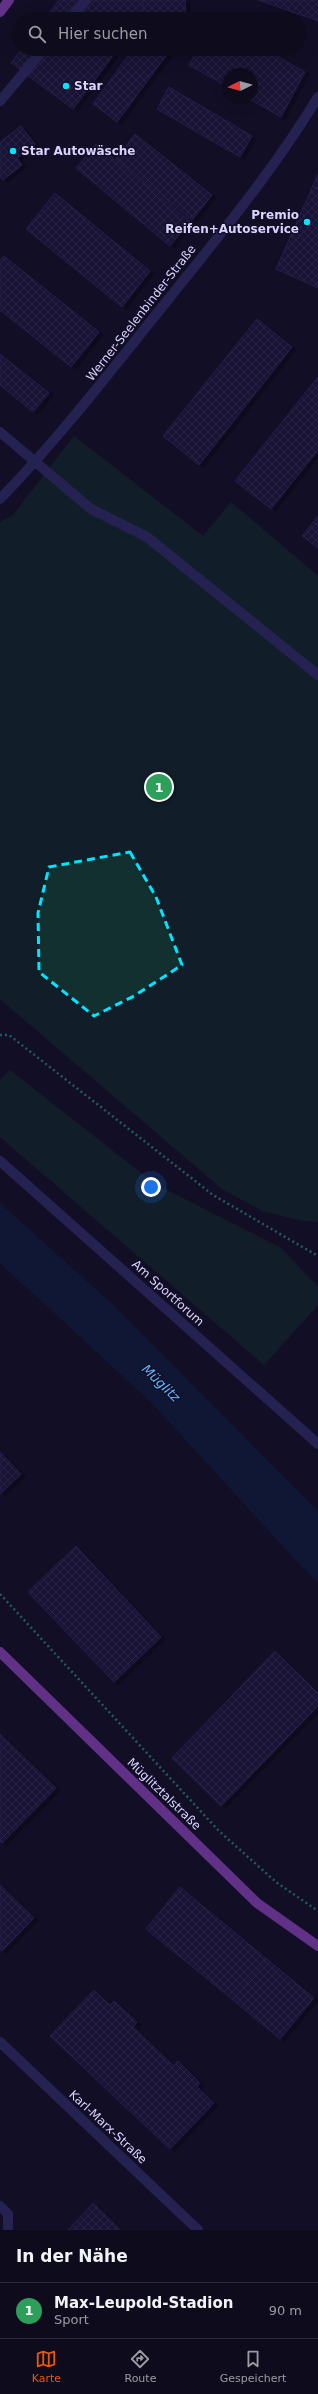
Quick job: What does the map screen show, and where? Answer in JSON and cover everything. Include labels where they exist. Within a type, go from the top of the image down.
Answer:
[{"type":"main road","points":[[0,12],[9,0]]},
{"type":"main road","name":"Müglitztalstraße","points":[[1,1654],[257,1903],[318,1946]]},
{"type":"street","points":[[76,12],[86,0]]},
{"type":"street","points":[[0,101],[38,56]]},
{"type":"street","name":"Werner-Seelenbinder-Straße","points":[[35,462],[86,403],[246,202],[292,139],[318,97]]},
{"type":"street","points":[[0,432],[91,509],[147,537],[318,675]]},
{"type":"street","points":[[0,499],[35,462]]},
{"type":"street","name":"Am Sportforum","points":[[0,1161],[318,1444]]},
{"type":"street","name":"Karl-Marx-Straße","points":[[0,2042],[198,2230]]},
{"type":"street","points":[[0,2206],[8,2214],[8,2230]]},
{"type":"path","points":[[0,1035],[9,1035],[213,1195],[318,1256]]},
{"type":"path","points":[[0,1594],[219,1831],[276,1882],[318,1911]]},
{"type":"highlighted area","points":[[130,852],[156,897],[182,965],[134,996],[94,1016],[39,972],[38,913],[49,867]]},
{"type":"green space","points":[[74,436],[203,536],[231,502],[318,576],[318,1222],[298,1220],[262,1211],[222,1189],[0,999],[0,522],[13,515]]},
{"type":"green space","points":[[10,1070],[155,1184],[281,1248],[318,1287],[318,1305],[264,1365],[0,1137],[0,1080]]},
{"type":"water","name":"Müglitz","points":[[0,1203],[112,1304],[318,1511],[318,1582],[302,1567],[152,1403],[0,1263]]},
{"type":"building","points":[[59,0],[143,0],[144,12],[50,12]]},
{"type":"building","points":[[143,0],[185,0],[186,12],[144,12]]},
{"type":"building","points":[[258,0],[318,0],[318,21],[306,17],[306,12],[292,12]]},
{"type":"building","name":"Star","points":[[16,56],[113,56],[73,109],[11,63]]},
{"type":"building","points":[[128,56],[166,56],[117,122],[93,104]]},
{"type":"building","points":[[194,56],[276,56],[305,72],[281,117],[258,104],[258,68],[222,68],[222,84],[189,65]]},
{"type":"building","points":[[169,87],[252,136],[240,157],[157,109]]},
{"type":"building","name":"Star Autowäsche","points":[[21,126],[35,144],[17,158],[22,165],[3,180],[0,176],[0,142]]},
{"type":"building","points":[[135,134],[212,195],[192,220],[116,159]]},
{"type":"building","points":[[96,144],[190,221],[170,246],[76,168]]},
{"type":"building","name":"Premio Reifen+Autoservice","points":[[318,174],[318,288],[276,269]]},
{"type":"building","points":[[55,193],[150,271],[122,307],[26,229]]},
{"type":"building","points":[[4,256],[99,332],[71,367],[0,310],[0,261]]},
{"type":"building","points":[[257,319],[292,347],[199,465],[163,436]]},
{"type":"building","points":[[0,354],[49,393],[33,412],[0,385]]},
{"type":"building","points":[[318,377],[318,450],[271,509],[235,481]]},
{"type":"building","points":[[318,516],[318,548],[302,536]]},
{"type":"building","points":[[0,1452],[21,1474],[0,1494]]},
{"type":"building","points":[[76,1546],[161,1637],[114,1682],[28,1592]]},
{"type":"building","points":[[275,1651],[318,1693],[318,1706],[221,1806],[172,1758]]},
{"type":"building","points":[[0,1734],[56,1788],[2,1843],[0,1841]]},
{"type":"building","points":[[0,1885],[34,1918],[2,1951],[0,1949]]},
{"type":"building","points":[[180,1887],[267,1959],[233,2000],[146,1929]]},
{"type":"building","points":[[267,1959],[314,1998],[280,2039],[233,2000]]},
{"type":"building","points":[[94,1990],[110,2005],[114,2001],[137,2022],[133,2027],[174,2066],[178,2061],[200,2083],[197,2087],[214,2103],[170,2149],[50,2036]]},
{"type":"building","points":[[93,2203],[121,2230],[68,2230]]},
{"type":"place","name":"Star","points":[[66,86]]},
{"type":"place","name":"Star Autowäsche","points":[[13,151]]},
{"type":"place","name":"Premio Reifen+Autoservice","points":[[307,222]]},
{"type":"place","name":"Max-Leupold-Stadion","points":[[159,787]]}]
